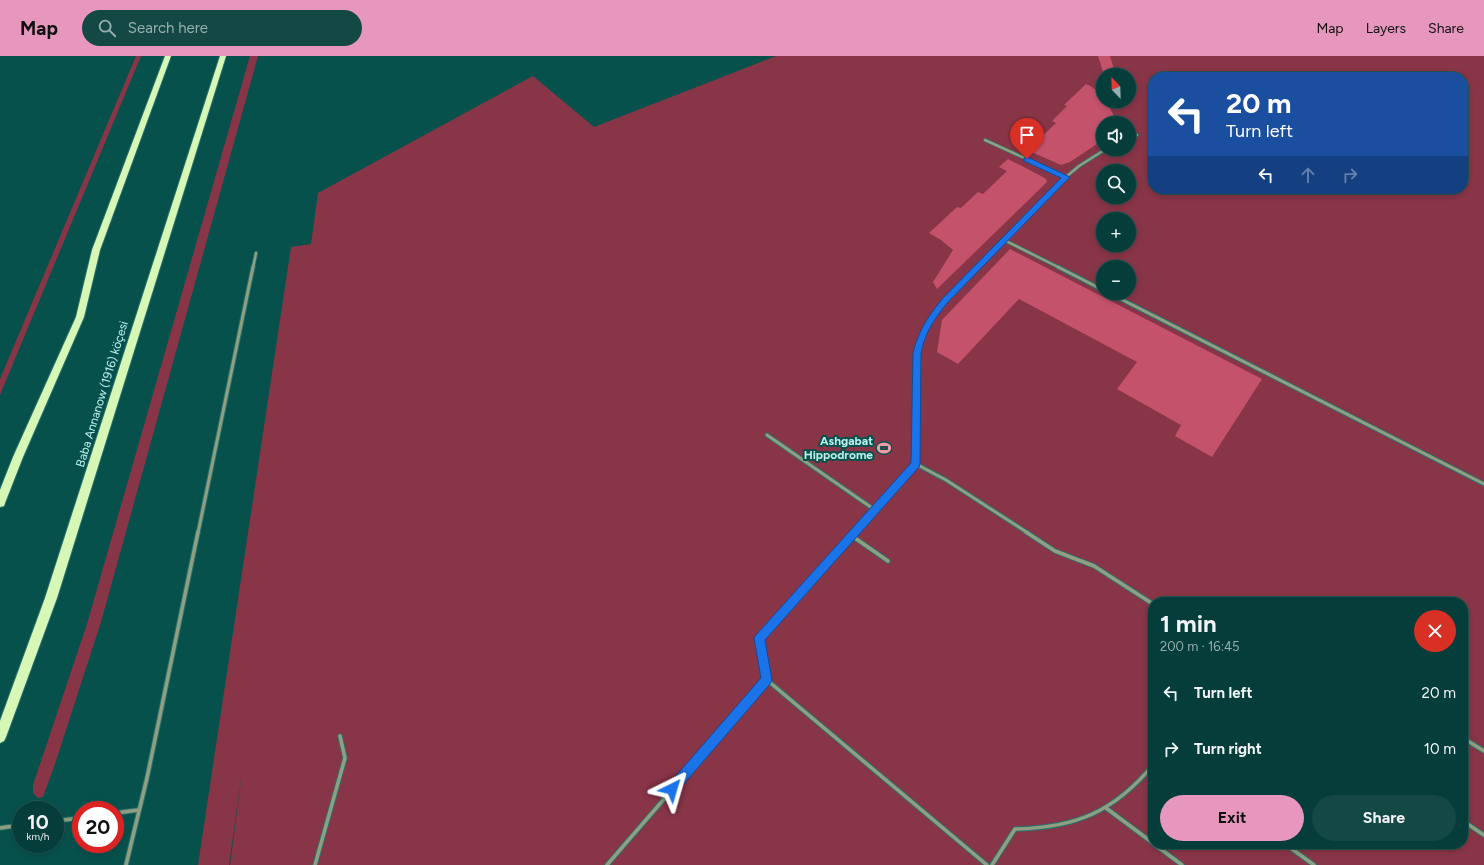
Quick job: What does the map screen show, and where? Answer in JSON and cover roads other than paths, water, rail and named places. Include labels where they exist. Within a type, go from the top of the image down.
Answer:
[{"type":"main road","points":[[0,503],[18,457],[80,317],[96,250],[168,56]]},
{"type":"main road","name":"Baba Annanow (1916) köçesi","points":[[0,737],[56,583],[223,56]]},
{"type":"lane","points":[[985,140],[1066,177]]},
{"type":"lane","points":[[987,865],[767,680],[760,638],[916,464],[917,353],[920,340],[931,318],[945,300],[1066,177],[1079,166],[1096,155]]},
{"type":"lane","points":[[1004,240],[1096,286]]},
{"type":"lane","points":[[126,865],[139,810],[256,253]]},
{"type":"lane","points":[[1123,300],[1484,484]]},
{"type":"lane","points":[[766,435],[875,510]]},
{"type":"lane","points":[[916,464],[946,480],[1055,551],[1094,566],[1148,601]]},
{"type":"lane","points":[[852,536],[888,561]]},
{"type":"lane","points":[[607,865],[767,680]]},
{"type":"lane","points":[[315,865],[345,758],[340,736]]},
{"type":"lane","points":[[1468,741],[1484,751]]},
{"type":"lane","points":[[992,865],[1015,829],[1032,829],[1062,825],[1090,816],[1106,808],[1136,785],[1148,771]]},
{"type":"lane","points":[[1106,808],[1148,840]]},
{"type":"lane","points":[[124,812],[139,810]]},
{"type":"lane","points":[[1468,825],[1484,835]]},
{"type":"lane","points":[[0,828],[12,826]]},
{"type":"lane","points":[[1161,849],[1182,865]]},
{"type":"lane","points":[[1292,849],[1314,865]]},
{"type":"place","name":"Ashgabat Hippodrome","points":[[884,448]]}]
